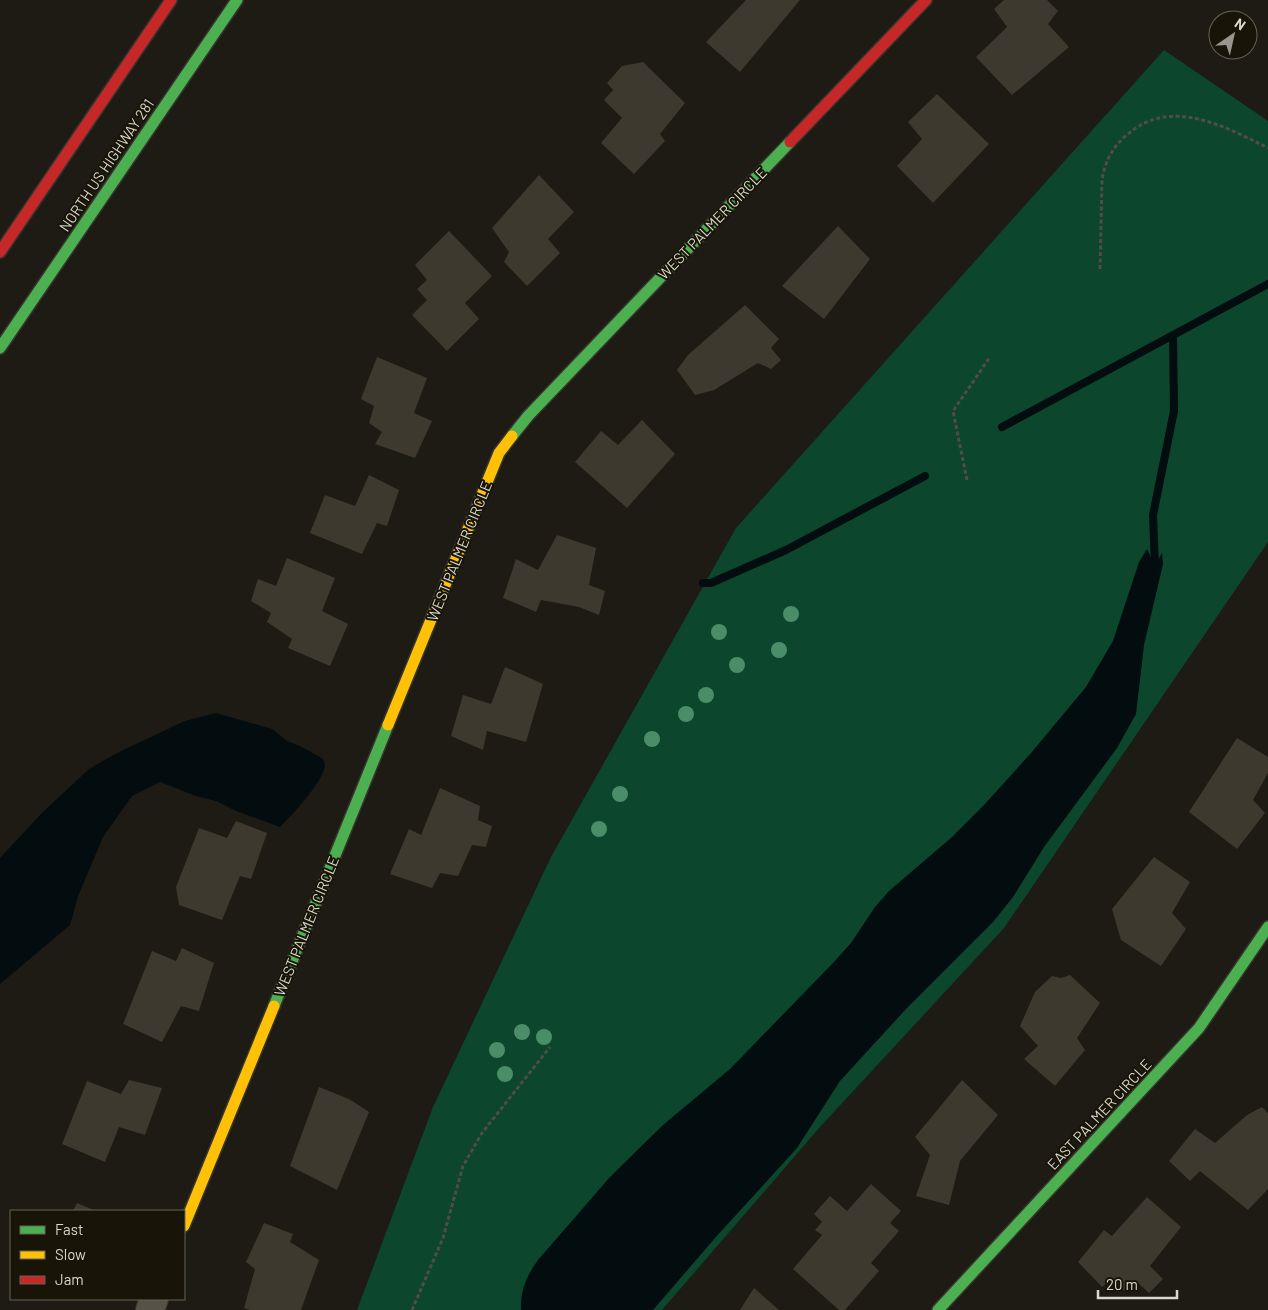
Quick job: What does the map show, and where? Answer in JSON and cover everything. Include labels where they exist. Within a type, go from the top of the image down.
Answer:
[{"type":"main road","points":[[0,252],[171,0]]},
{"type":"main road","name":"NORTH US HIGHWAY 281","points":[[0,348],[236,0]]},
{"type":"main road","name":"WEST PALMER CIRCLE","points":[[185,1224],[499,453],[528,416],[926,0]]},
{"type":"main road","name":"EAST PALMER CIRCLE","points":[[938,1310],[1199,1028],[1268,928]]},
{"type":"path","points":[[1100,269],[1104,165],[1118,143],[1139,124],[1156,118],[1177,116],[1203,120],[1236,132],[1268,148]]},
{"type":"path","points":[[967,480],[953,411],[990,357]]},
{"type":"path","points":[[412,1310],[443,1238],[463,1166],[482,1133],[550,1047]]},
{"type":"green space","points":[[1164,50],[1268,121],[1268,542],[1004,928],[820,1127],[662,1310],[357,1310],[433,1107],[551,857],[736,528]]},
{"type":"shaded area","points":[[1147,549],[1155,566],[1162,553],[1163,564],[1144,645],[1136,714],[1117,748],[1044,847],[1013,897],[993,922],[906,1009],[840,1081],[797,1148],[653,1310],[521,1310],[523,1290],[538,1260],[610,1177],[663,1125],[730,1069],[833,963],[851,943],[875,907],[889,891],[951,838],[984,805],[1031,753],[1086,687],[1113,641],[1139,562]]},
{"type":"shaded area","points":[[216,713],[272,729],[287,741],[323,759],[325,766],[323,773],[306,798],[280,827],[236,811],[216,801],[196,796],[160,782],[132,796],[103,837],[78,896],[70,925],[0,984],[0,858],[43,812],[89,769],[119,752],[185,721]]},
{"type":"building","points":[[746,0],[800,0],[740,72],[706,42]]},
{"type":"building","points":[[1004,0],[1047,0],[1058,11],[1048,24],[1069,47],[1012,95],[976,57],[1007,27],[994,9]]},
{"type":"building","points":[[643,62],[685,103],[660,134],[665,141],[634,174],[601,143],[622,118],[604,100],[613,90],[607,83],[622,66]]},
{"type":"building","points":[[937,94],[989,144],[933,203],[897,166],[922,139],[908,122]]},
{"type":"building","points":[[539,175],[574,212],[548,239],[560,253],[527,286],[504,262],[509,252],[492,228]]},
{"type":"building","points":[[838,226],[870,259],[824,319],[782,286]]},
{"type":"building","points":[[449,231],[492,276],[465,303],[479,319],[447,351],[412,315],[427,300],[417,289],[427,280],[415,265]]},
{"type":"building","points":[[745,305],[779,339],[771,348],[781,360],[771,369],[758,363],[714,390],[695,395],[677,370],[688,355]]},
{"type":"building","points":[[377,357],[427,378],[414,413],[432,421],[415,458],[375,444],[382,432],[369,423],[374,406],[361,399]]},
{"type":"building","points":[[642,420],[675,454],[627,508],[575,462],[601,431],[618,445]]},
{"type":"building","points":[[369,475],[399,490],[387,526],[377,523],[362,554],[310,533],[325,495],[355,506]]},
{"type":"building","points":[[557,535],[596,548],[589,585],[605,591],[599,615],[579,607],[541,600],[536,612],[503,598],[516,559],[538,570]]},
{"type":"building","points":[[287,558],[335,578],[322,611],[348,624],[330,666],[288,648],[292,639],[267,622],[271,613],[251,601],[258,579],[276,586]]},
{"type":"building","points":[[505,667],[543,684],[526,742],[487,731],[483,750],[451,736],[463,695],[491,704]]},
{"type":"building","points":[[1237,738],[1268,757],[1268,773],[1253,800],[1265,813],[1237,849],[1189,812]]},
{"type":"building","points":[[440,788],[480,806],[478,820],[492,826],[486,847],[472,845],[458,876],[440,873],[432,888],[390,874],[409,829],[421,835]]},
{"type":"building","points":[[236,821],[267,833],[251,879],[240,876],[222,920],[179,905],[176,887],[199,828],[227,838]]},
{"type":"building","points":[[1154,857],[1190,882],[1172,913],[1186,929],[1161,966],[1121,940],[1112,909]]},
{"type":"building","points":[[182,948],[214,963],[199,1011],[181,1006],[162,1042],[123,1024],[152,951],[176,961]]},
{"type":"building","points":[[1070,975],[1100,1003],[1077,1038],[1085,1050],[1055,1086],[1024,1059],[1038,1046],[1020,1026],[1035,992],[1052,976],[1061,978]]},
{"type":"building","points":[[129,1080],[162,1088],[145,1135],[119,1127],[105,1162],[62,1144],[87,1081],[121,1094]]},
{"type":"building","points":[[962,1080],[998,1115],[960,1161],[949,1205],[916,1196],[930,1155],[915,1137]]},
{"type":"building","points":[[319,1087],[349,1099],[369,1112],[337,1190],[290,1166]]},
{"type":"building","points":[[1262,1107],[1268,1113],[1268,1189],[1248,1210],[1200,1171],[1190,1181],[1169,1161],[1195,1129],[1215,1143],[1247,1115]]},
{"type":"building","points":[[871,1184],[901,1211],[890,1223],[899,1231],[871,1263],[879,1271],[845,1310],[839,1310],[793,1269],[822,1235],[815,1230],[822,1222],[814,1214],[830,1196],[847,1211]]},
{"type":"building","points":[[1147,1197],[1181,1227],[1150,1266],[1163,1279],[1149,1293],[1135,1280],[1125,1291],[1111,1279],[1102,1287],[1078,1262],[1104,1230],[1112,1236]]},
{"type":"building","points":[[77,1203],[94,1210],[74,1210]]},
{"type":"building","points":[[264,1223],[293,1234],[290,1242],[319,1260],[301,1310],[250,1310],[244,1308],[255,1269],[246,1262]]},
{"type":"building","points":[[754,1288],[779,1310],[740,1310]]},
{"type":"waterway","points":[[1002,427],[1268,284]]},
{"type":"waterway","points":[[1155,566],[1153,515],[1174,411],[1173,335]]},
{"type":"waterway","points":[[703,583],[711,583],[786,550],[925,476]]},
{"type":"traffic: fast","points":[[0,348],[237,0]]},
{"type":"traffic: fast","points":[[512,436],[528,416],[790,142]]},
{"type":"traffic: fast","points":[[274,1006],[388,725]]},
{"type":"traffic: fast","points":[[938,1310],[1199,1028],[1268,927]]},
{"type":"traffic: slow","points":[[388,725],[499,453],[512,436]]},
{"type":"traffic: slow","points":[[185,1224],[274,1006]]},
{"type":"traffic: jam","points":[[0,252],[171,0]]},
{"type":"traffic: jam","points":[[790,142],[926,0]]}]
